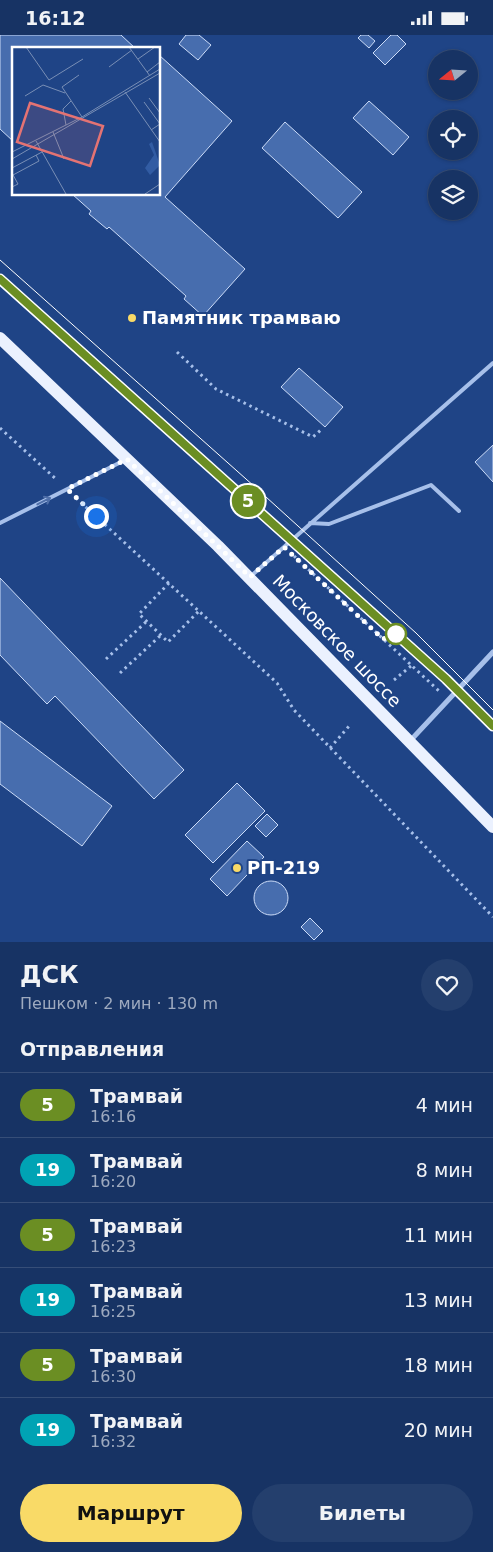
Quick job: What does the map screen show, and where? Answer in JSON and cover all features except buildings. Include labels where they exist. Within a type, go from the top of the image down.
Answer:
[{"type":"main road","name":"Московское шоссе","points":[[0,338],[250,577],[493,827]]},
{"type":"street","points":[[410,741],[493,652]]},
{"type":"lane","points":[[250,577],[493,363]]},
{"type":"lane","points":[[0,523],[127,459]]},
{"type":"lane","points":[[310,523],[329,524],[431,485],[459,511]]},
{"type":"path","points":[[177,352],[216,389],[313,437],[323,428]]},
{"type":"path","points":[[0,428],[277,683],[294,710],[493,917]]},
{"type":"path","points":[[284,547],[449,700]]},
{"type":"path","points":[[169,583],[139,614],[168,642],[199,611]]},
{"type":"path","points":[[106,659],[147,621]]},
{"type":"path","points":[[120,673],[161,635]]},
{"type":"path","points":[[394,680],[411,666]]},
{"type":"path","points":[[330,748],[350,725]]},
{"type":"tram line","points":[[0,260],[416,633],[493,710]]},
{"type":"tram line","points":[[0,279],[458,690],[493,726]]},
{"type":"tram line","name":"5","points":[[0,279],[446,679],[493,726]]},
{"type":"place","name":"Памятник трамваю","points":[[132,318]]},
{"type":"place","name":"РП-219","points":[[237,868]]},
{"type":"route","points":[[96,516],[67,489],[127,459],[250,577],[284,547],[383,639],[396,634]]}]
